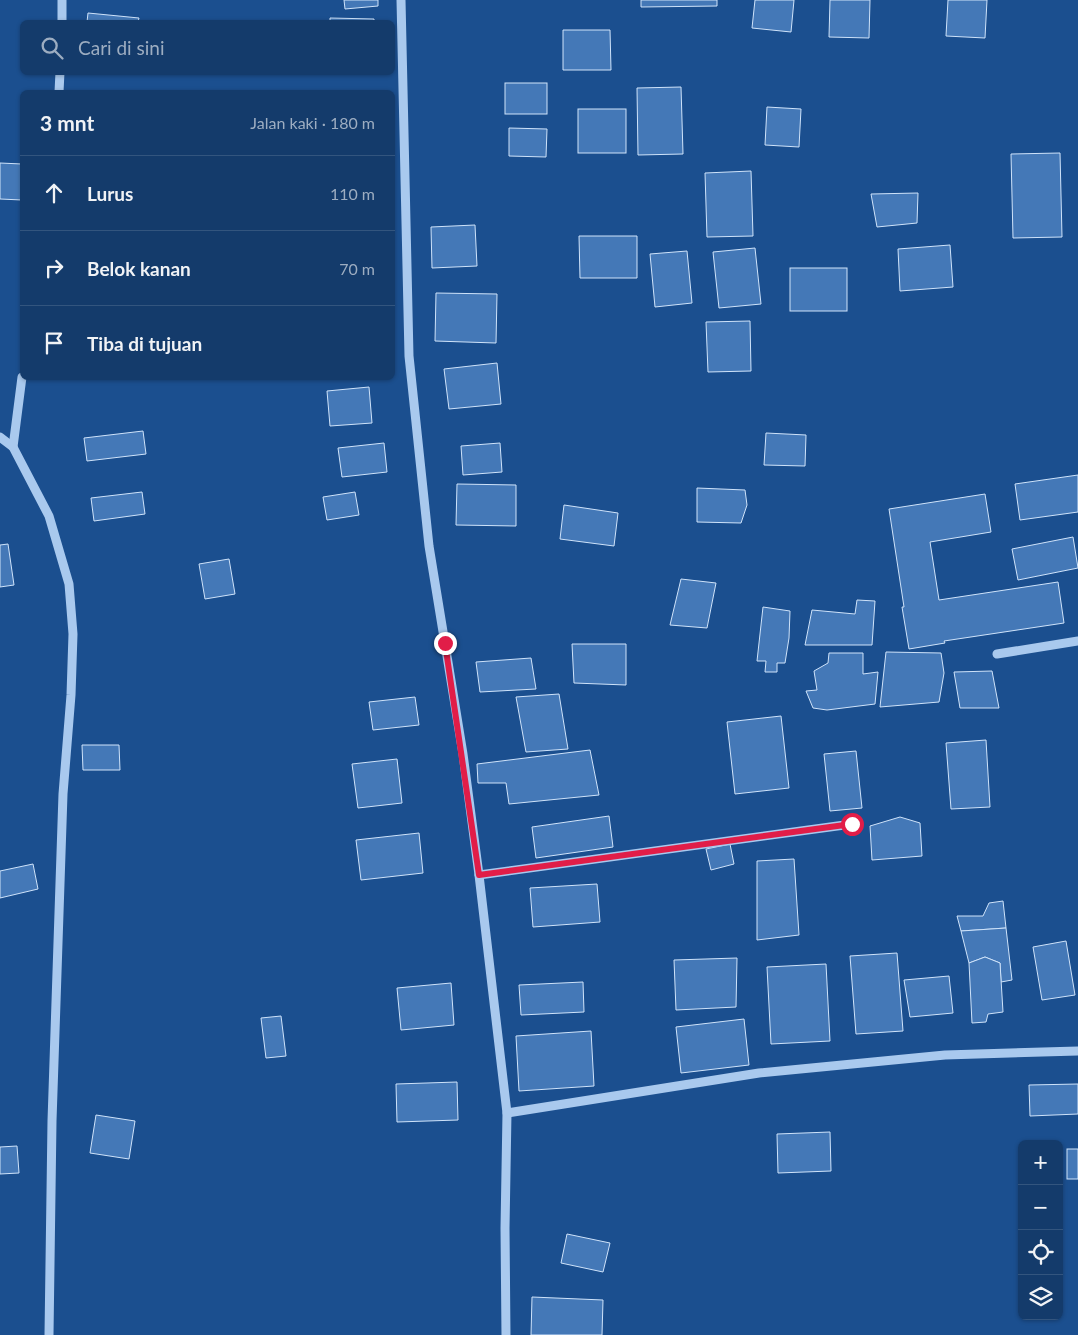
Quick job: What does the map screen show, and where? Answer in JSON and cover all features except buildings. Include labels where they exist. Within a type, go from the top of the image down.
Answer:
[{"type":"street","points":[[62,0],[62,20]]},
{"type":"street","points":[[401,0],[409,356],[429,546],[461,745],[479,875],[507,1113],[506,1335]]},
{"type":"street","points":[[59,90],[60,75]]},
{"type":"street","points":[[13,447],[22,380]]},
{"type":"street","points":[[0,437],[13,447],[49,516],[69,584],[72,634],[71,695],[62,794],[52,1131],[49,1335]]},
{"type":"street","points":[[997,654],[1078,640]]},
{"type":"street","points":[[479,875],[852,824]]},
{"type":"street","points":[[507,1113],[758,1073],[945,1055],[1078,1052]]},
{"type":"route","points":[[445,643],[463,754],[479,875],[852,824]]}]
